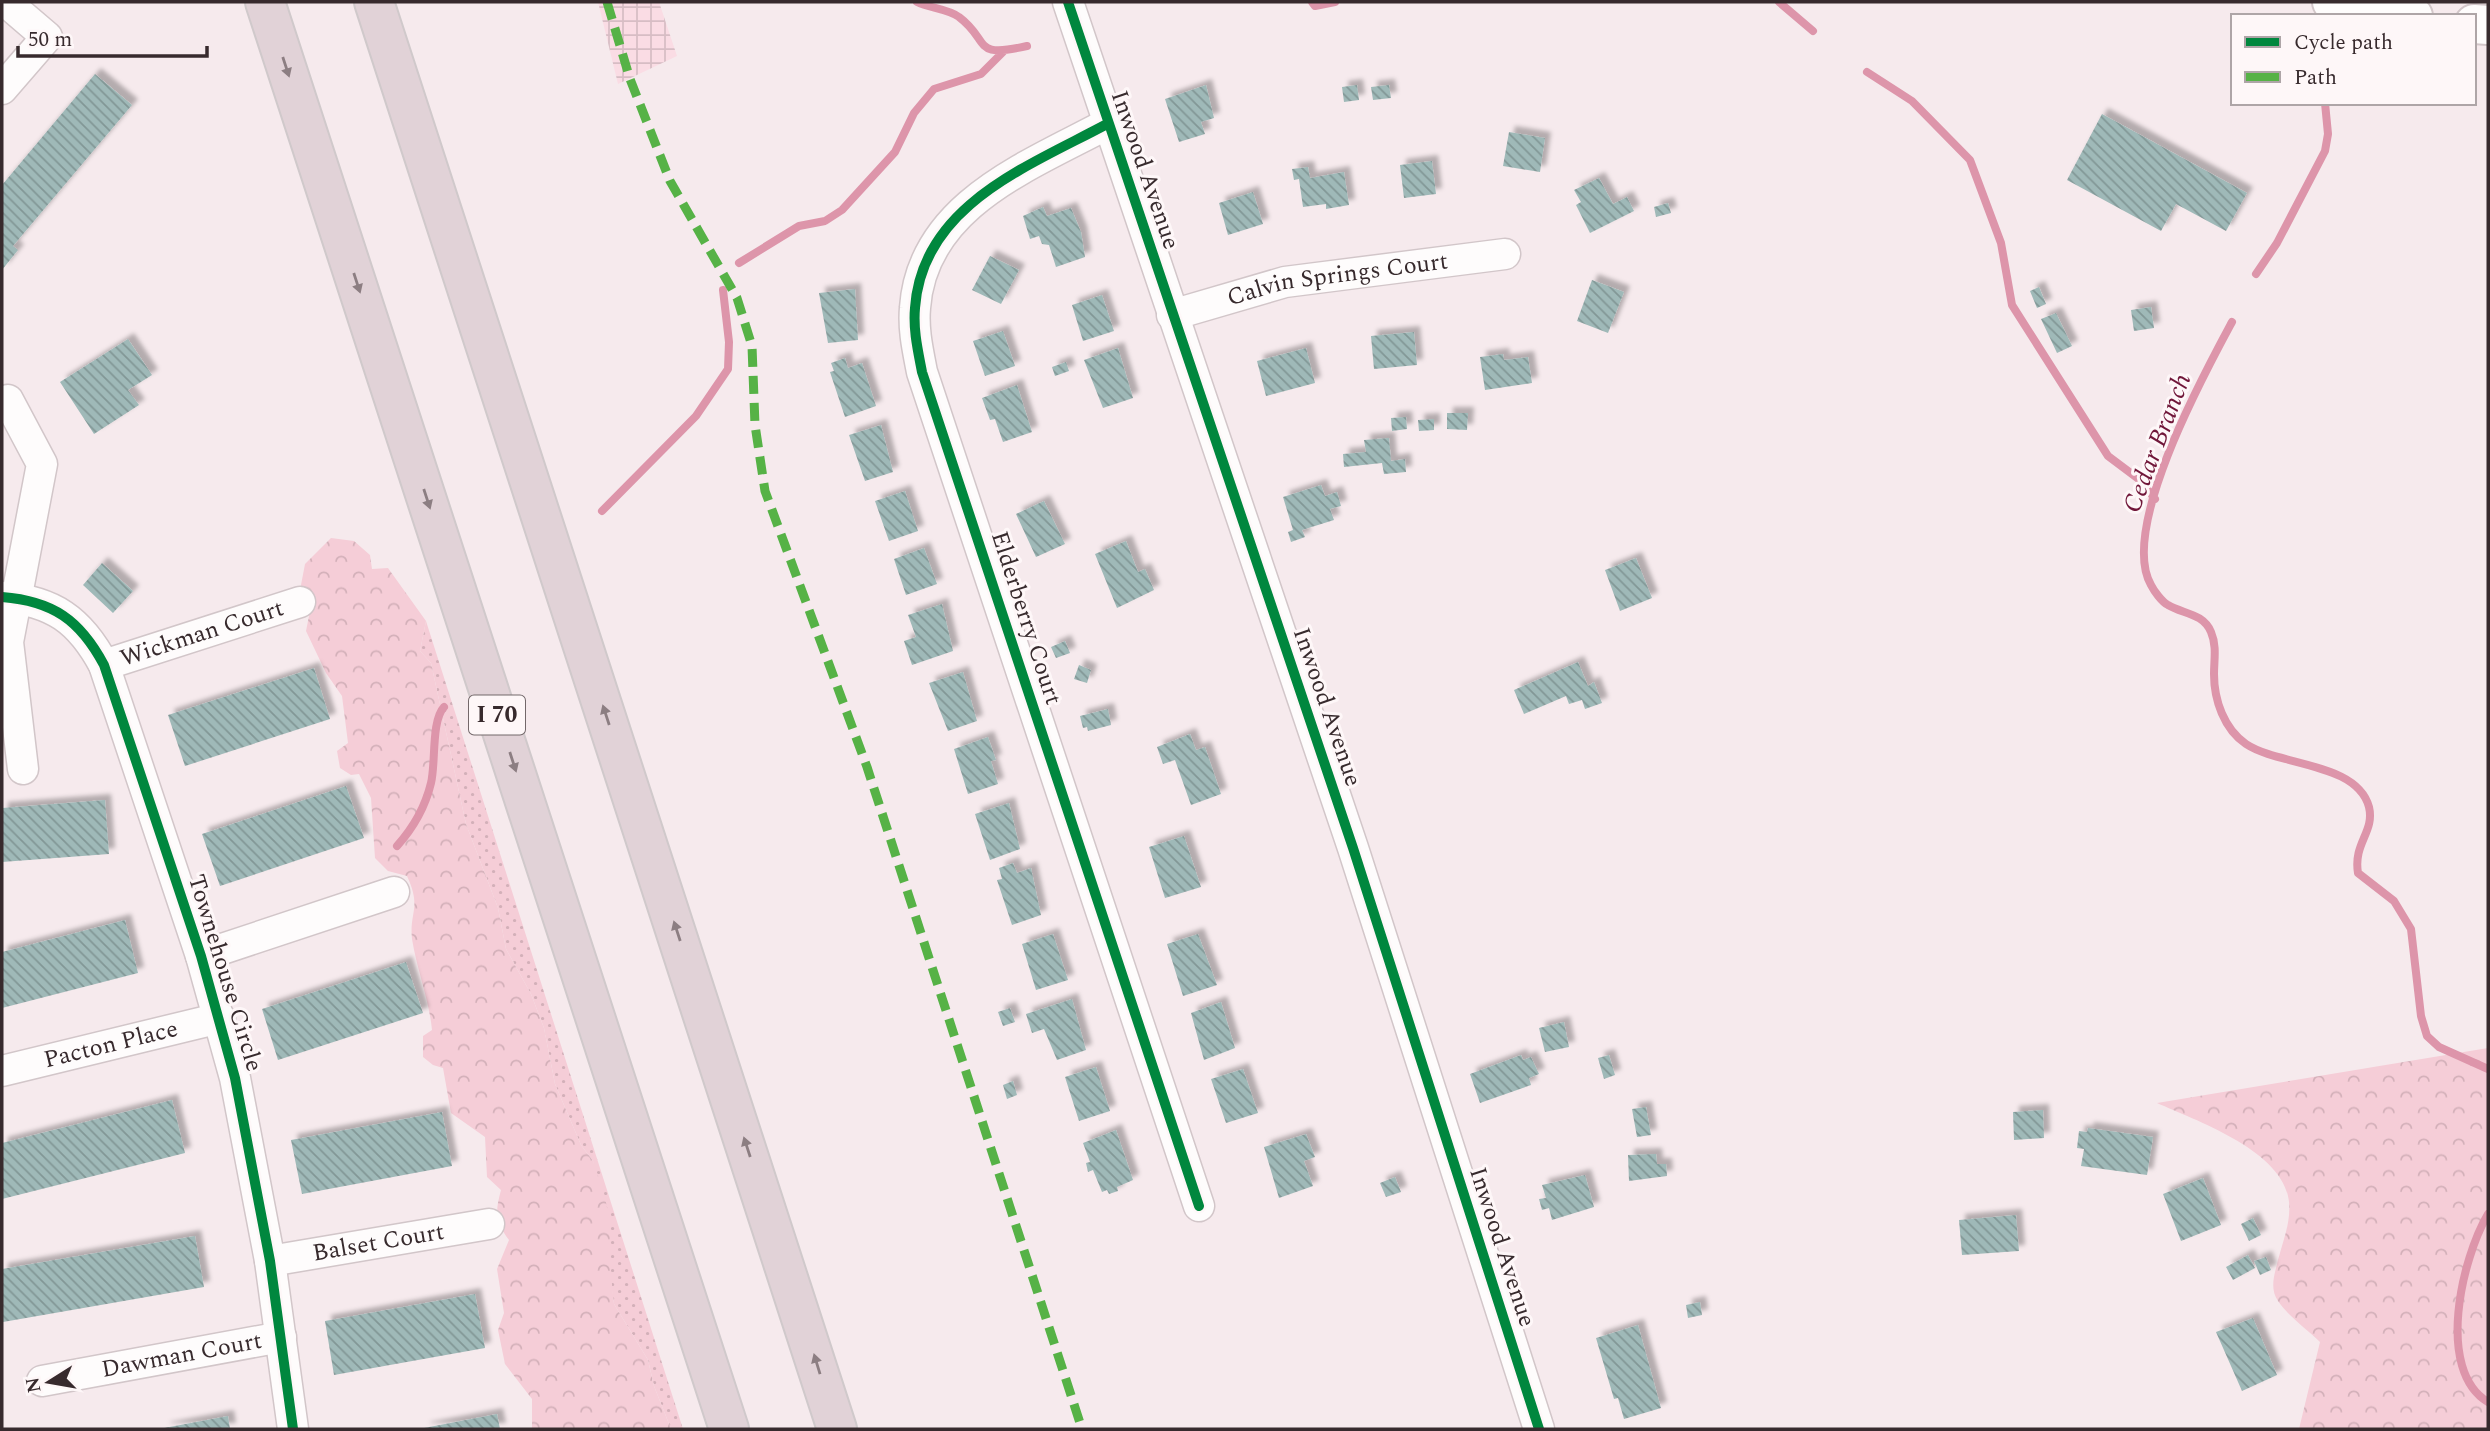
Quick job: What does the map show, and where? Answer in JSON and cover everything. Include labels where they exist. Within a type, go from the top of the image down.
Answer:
[{"type":"highway","name":"I 70","points":[[265,2],[729,1429]]},
{"type":"highway","points":[[374,2],[837,1429]]},
{"type":"street","points":[[2,89],[47,37],[6,2]]},
{"type":"street","name":"Inwood Avenue","points":[[1068,2],[1353,848],[1539,1429]]},
{"type":"street","points":[[2332,2],[2401,14]]},
{"type":"street","name":"Elderberry Court","points":[[1107,124],[1004,179],[971,200],[949,224],[932,250],[918,281],[914,309],[916,338],[922,372],[1199,1206]]},
{"type":"street","name":"Calvin Springs Court","points":[[1172,315],[1284,282],[1505,254]]},
{"type":"street","points":[[8,400],[42,464],[9,598],[8,642],[23,769]]},
{"type":"street","name":"Townehouse Circle","points":[[9,598],[47,605],[73,622],[90,638],[104,665],[201,956],[235,1077],[270,1261],[293,1429]]},
{"type":"street","name":"Wickman Court","points":[[104,665],[300,602]]},
{"type":"street","points":[[201,956],[394,892]]},
{"type":"street","name":"Pacton Place","points":[[2,1071],[220,1018]]},
{"type":"street","name":"Balset Court","points":[[270,1261],[489,1224]]},
{"type":"street","name":"Dawman Court","points":[[42,1381],[281,1337]]},
{"type":"shaded area","points":[[598,2],[659,2],[677,56],[618,84]]},
{"type":"green space","points":[[331,538],[354,541],[370,555],[372,569],[388,568],[426,621],[420,651],[431,663],[466,824],[498,908],[506,949],[531,994],[544,1028],[555,1084],[581,1145],[593,1161],[604,1193],[610,1222],[614,1304],[648,1360],[654,1386],[671,1429],[532,1429],[532,1399],[505,1364],[498,1330],[504,1313],[497,1269],[509,1240],[498,1216],[501,1190],[487,1177],[485,1137],[451,1113],[443,1068],[433,1065],[423,1057],[423,1036],[432,1030],[412,939],[414,896],[407,876],[388,871],[375,858],[371,798],[359,774],[351,775],[340,768],[337,751],[348,743],[342,696],[326,673],[306,631],[309,616],[301,585],[305,564]]},
{"type":"green space","points":[[426,621],[683,1429],[671,1429],[654,1386],[648,1360],[614,1304],[593,1161],[581,1145],[555,1084],[544,1028],[531,994],[506,949],[498,908],[466,824],[431,663],[420,651]]},
{"type":"green space","points":[[2488,1048],[2488,1429],[2299,1429],[2320,1342],[2287,1312],[2275,1296],[2274,1275],[2289,1217],[2289,1202],[2284,1184],[2256,1153],[2236,1140],[2157,1103]]},
{"type":"building","points":[[95,74],[132,105],[13,246],[18,250],[2,270],[2,185]]},
{"type":"building","points":[[1206,85],[1214,118],[1201,122],[1205,134],[1179,142],[1165,99]]},
{"type":"building","points":[[1357,85],[1359,100],[1344,102],[1342,87]]},
{"type":"building","points":[[1389,85],[1391,98],[1373,100],[1371,87]]},
{"type":"building","points":[[2102,114],[2247,193],[2226,231],[2176,204],[2161,231],[2067,180]]},
{"type":"building","points":[[1509,132],[1545,138],[1540,172],[1503,166]]},
{"type":"building","points":[[1432,161],[1436,194],[1404,198],[1400,165]]},
{"type":"building","points":[[1308,167],[1310,178],[1344,172],[1349,205],[1326,209],[1326,204],[1303,207],[1299,179],[1294,180],[1292,169]]},
{"type":"building","points":[[1599,178],[1613,204],[1627,197],[1634,211],[1590,233],[1576,205],[1581,202],[1574,190]]},
{"type":"building","points":[[1253,192],[1263,224],[1228,235],[1219,203]]},
{"type":"building","points":[[1668,203],[1671,213],[1656,217],[1654,207]]},
{"type":"building","points":[[1043,207],[1047,216],[1071,208],[1081,232],[1085,257],[1056,267],[1049,245],[1042,244],[1039,236],[1030,239],[1023,216]]},
{"type":"building","points":[[990,256],[1019,270],[1001,304],[972,290]]},
{"type":"building","points":[[1592,280],[1624,292],[1608,333],[1577,321]]},
{"type":"building","points":[[2039,287],[2046,304],[2037,308],[2030,291]]},
{"type":"building","points":[[855,289],[858,340],[828,343],[819,293]]},
{"type":"building","points":[[1102,295],[1114,331],[1083,341],[1072,305]]},
{"type":"building","points":[[2151,307],[2154,328],[2134,331],[2131,310]]},
{"type":"building","points":[[2056,313],[2072,346],[2057,353],[2041,319]]},
{"type":"building","points":[[1003,331],[1015,366],[985,376],[973,341]]},
{"type":"building","points":[[1414,332],[1417,365],[1374,369],[1371,336]]},
{"type":"building","points":[[128,339],[152,375],[128,390],[139,405],[94,434],[60,382]]},
{"type":"building","points":[[1118,348],[1133,398],[1103,408],[1084,360]]},
{"type":"building","points":[[1306,348],[1315,383],[1266,396],[1257,361]]},
{"type":"building","points":[[1503,354],[1504,360],[1528,357],[1532,383],[1485,390],[1480,357]]},
{"type":"building","points":[[845,358],[848,368],[862,363],[876,406],[845,417],[830,372],[834,371],[831,363]]},
{"type":"building","points":[[1066,362],[1069,371],[1055,376],[1052,367]]},
{"type":"building","points":[[1017,385],[1032,432],[1003,442],[995,419],[990,420],[982,398]]},
{"type":"building","points":[[1447,413],[1468,413],[1467,430],[1447,429]]},
{"type":"building","points":[[1406,417],[1407,429],[1392,431],[1391,418]]},
{"type":"building","points":[[1434,419],[1434,430],[1419,431],[1418,420]]},
{"type":"building","points":[[881,425],[893,472],[865,481],[849,435]]},
{"type":"building","points":[[1389,438],[1391,461],[1405,459],[1406,472],[1384,474],[1382,463],[1344,467],[1343,454],[1366,452],[1364,440]]},
{"type":"building","points":[[1321,485],[1325,496],[1337,492],[1341,506],[1330,509],[1334,520],[1302,530],[1305,537],[1291,542],[1288,532],[1293,530],[1283,497]]},
{"type":"building","points":[[905,491],[918,531],[889,541],[875,501]]},
{"type":"building","points":[[1044,501],[1065,544],[1036,557],[1016,514]]},
{"type":"building","points":[[1126,541],[1138,572],[1145,569],[1154,590],[1117,608],[1095,554]]},
{"type":"building","points":[[924,548],[937,584],[906,595],[894,559]]},
{"type":"building","points":[[1636,558],[1652,598],[1620,611],[1605,570]]},
{"type":"building","points":[[102,563],[133,591],[113,613],[83,585]]},
{"type":"building","points":[[942,604],[953,651],[912,665],[904,641],[916,637],[908,615]]},
{"type":"building","points":[[1065,641],[1070,653],[1056,658],[1051,647]]},
{"type":"building","points":[[1578,662],[1588,686],[1594,682],[1602,703],[1585,709],[1582,700],[1569,704],[1566,696],[1524,714],[1514,690]]},
{"type":"building","points":[[1079,665],[1091,670],[1087,683],[1074,679]]},
{"type":"building","points":[[314,668],[330,719],[185,766],[168,715]]},
{"type":"building","points":[[963,672],[977,721],[948,731],[929,683]]},
{"type":"building","points":[[1108,709],[1111,725],[1088,731],[1087,727],[1083,728],[1080,716]]},
{"type":"building","points":[[1190,734],[1196,750],[1205,747],[1221,794],[1191,805],[1175,760],[1163,764],[1157,747]]},
{"type":"building","points":[[988,737],[996,760],[991,761],[998,784],[968,794],[954,749]]},
{"type":"building","points":[[346,786],[364,838],[220,886],[202,834]]},
{"type":"building","points":[[105,800],[109,854],[2,862],[2,808]]},
{"type":"building","points":[[1009,803],[1020,849],[990,860],[975,814]]},
{"type":"building","points":[[1184,836],[1201,887],[1165,898],[1149,847]]},
{"type":"building","points":[[1013,863],[1017,873],[1031,868],[1041,915],[1012,925],[997,880],[1002,879],[999,868]]},
{"type":"building","points":[[125,920],[138,973],[2,1008],[2,952]]},
{"type":"building","points":[[1053,934],[1068,980],[1036,990],[1022,944]]},
{"type":"building","points":[[1198,934],[1217,985],[1183,996],[1167,944]]},
{"type":"building","points":[[406,962],[423,1013],[278,1060],[262,1009]]},
{"type":"building","points":[[1072,999],[1086,1050],[1057,1060],[1044,1029],[1032,1033],[1026,1014]]},
{"type":"building","points":[[1221,1002],[1235,1048],[1204,1060],[1191,1013]]},
{"type":"building","points":[[1010,1008],[1015,1022],[1003,1026],[998,1012]]},
{"type":"building","points":[[1564,1022],[1569,1047],[1545,1052],[1539,1028]]},
{"type":"building","points":[[1521,1055],[1523,1060],[1531,1057],[1539,1074],[1529,1078],[1531,1085],[1480,1103],[1470,1074]]},
{"type":"building","points":[[1609,1055],[1615,1075],[1604,1079],[1598,1058]]},
{"type":"building","points":[[1096,1067],[1110,1111],[1079,1121],[1065,1077]]},
{"type":"building","points":[[1243,1069],[1258,1113],[1226,1123],[1211,1079]]},
{"type":"building","points":[[1013,1081],[1017,1095],[1007,1099],[1003,1085]]},
{"type":"building","points":[[172,1100],[185,1153],[2,1199],[2,1143]]},
{"type":"building","points":[[1646,1107],[1651,1135],[1637,1137],[1632,1109]]},
{"type":"building","points":[[2043,1110],[2044,1138],[2014,1140],[2013,1112]]},
{"type":"building","points":[[442,1112],[452,1166],[302,1194],[291,1140]]},
{"type":"building","points":[[2088,1128],[2153,1137],[2147,1175],[2081,1166],[2084,1149],[2077,1148],[2079,1131],[2087,1132]]},
{"type":"building","points":[[1116,1130],[1133,1180],[1109,1194],[1107,1190],[1102,1192],[1093,1170],[1088,1172],[1086,1163],[1090,1162],[1083,1143]]},
{"type":"building","points":[[1306,1134],[1315,1157],[1304,1161],[1313,1186],[1279,1198],[1264,1147]]},
{"type":"building","points":[[1656,1154],[1657,1164],[1666,1164],[1667,1176],[1629,1181],[1628,1155]]},
{"type":"building","points":[[1585,1175],[1594,1207],[1552,1220],[1549,1208],[1542,1210],[1539,1199],[1546,1198],[1542,1185]]},
{"type":"building","points":[[1395,1177],[1401,1192],[1386,1197],[1380,1183]]},
{"type":"building","points":[[2203,1178],[2221,1225],[2181,1241],[2163,1194]]},
{"type":"building","points":[[2016,1215],[2019,1251],[1962,1255],[1959,1220]]},
{"type":"building","points":[[2253,1218],[2261,1235],[2249,1241],[2241,1224]]},
{"type":"building","points":[[195,1236],[204,1287],[3,1322],[2,1269]]},
{"type":"building","points":[[2248,1255],[2255,1268],[2233,1280],[2226,1267]]},
{"type":"building","points":[[2266,1257],[2271,1270],[2260,1275],[2254,1261]]},
{"type":"building","points":[[475,1294],[485,1348],[334,1375],[325,1321]]},
{"type":"building","points":[[1700,1302],[1702,1315],[1688,1318],[1686,1305]]},
{"type":"building","points":[[2253,1318],[2277,1375],[2242,1391],[2216,1332]]},
{"type":"building","points":[[1638,1325],[1661,1408],[1624,1419],[1618,1398],[1614,1399],[1596,1338]]},
{"type":"building","points":[[497,1414],[500,1429],[424,1429],[424,1428]]},
{"type":"building","points":[[228,1416],[230,1429],[164,1429],[164,1428]]},
{"type":"waterway","points":[[917,2],[959,17],[989,49],[1027,46]]},
{"type":"waterway","points":[[1312,2],[1315,6],[1335,2]]},
{"type":"waterway","points":[[1779,2],[1813,31]]},
{"type":"waterway","points":[[739,263],[799,226],[825,221],[842,210],[895,152],[914,113],[934,89],[981,74],[1003,52]]},
{"type":"waterway","points":[[1867,72],[1912,101],[1970,160],[2001,243],[2012,305],[2108,456],[2140,480],[2155,499]]},
{"type":"waterway","name":"Cedar Branch","points":[[2256,274],[2277,243],[2325,151],[2328,134],[2325,105]]},
{"type":"waterway","points":[[602,511],[696,416],[728,369],[729,342],[723,290]]},
{"type":"waterway","name":"Cedar Branch","points":[[2232,322],[2186,413],[2155,491],[2146,528],[2144,560],[2151,585],[2166,604],[2198,617],[2211,632],[2218,704],[2226,722],[2238,738],[2260,751],[2334,773],[2362,792],[2370,816],[2358,854],[2358,873],[2394,901],[2411,929],[2421,1016],[2427,1036],[2439,1047],[2488,1069]]},
{"type":"waterway","points":[[397,846],[409,832],[426,801],[432,775],[437,722],[444,707]]},
{"type":"waterway","name":"Cedar Branch","points":[[2488,1214],[2470,1257],[2458,1312],[2458,1340],[2462,1365],[2472,1387],[2488,1402]]},
{"type":"marked path","points":[[607,2],[630,79],[670,181],[737,298],[752,346],[755,425],[765,491],[867,767],[1082,1429]]},
{"type":"cycle path","points":[[1068,2],[1353,848],[1539,1429]]},
{"type":"cycle path","points":[[1107,124],[1014,174],[984,193],[958,216],[937,242],[922,272],[915,308],[915,332],[922,372],[1199,1206]]},
{"type":"cycle path","points":[[2,597],[36,603],[63,616],[85,636],[104,665],[201,956],[235,1078],[270,1261],[293,1429]]}]
